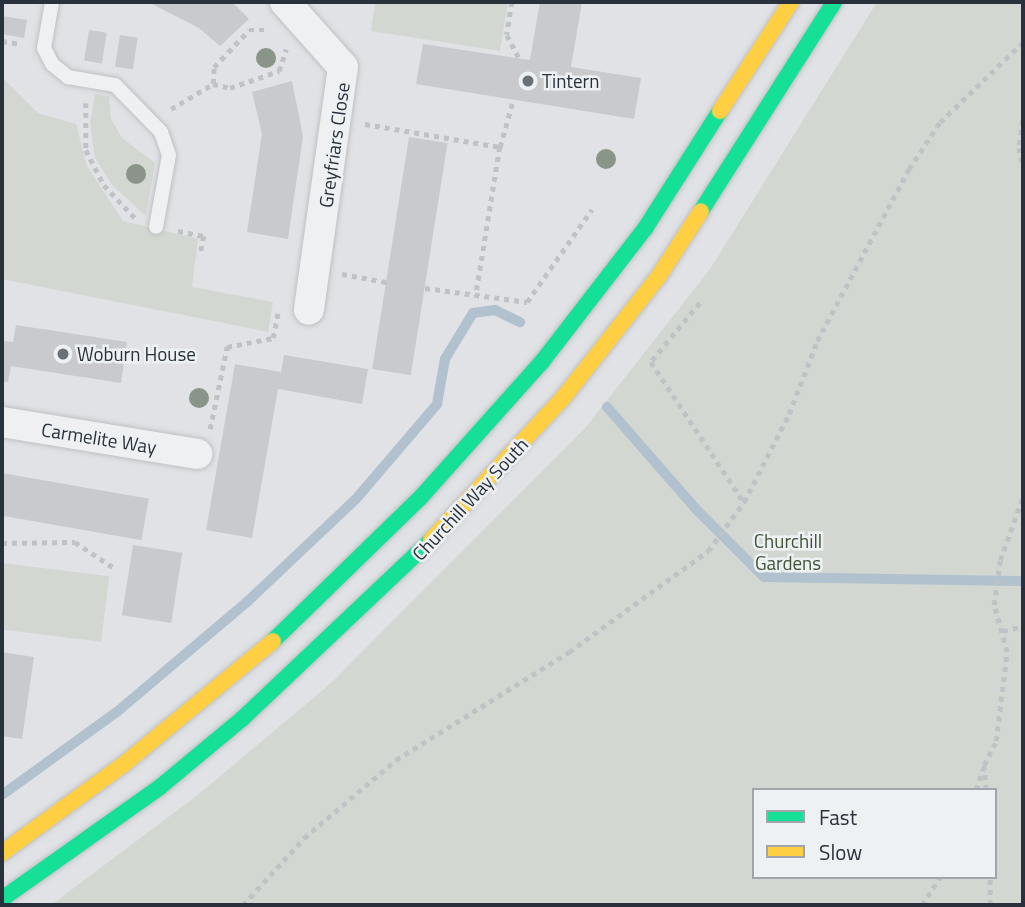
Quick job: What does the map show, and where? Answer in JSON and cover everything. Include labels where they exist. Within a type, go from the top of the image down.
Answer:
[{"type":"highway","name":"Churchill Way South","points":[[2,899],[160,787],[243,718],[452,520],[563,398],[659,276],[834,2]]},
{"type":"highway","name":"Churchill Way South","points":[[2,853],[124,764],[278,637],[421,497],[541,363],[646,228],[786,7]]},
{"type":"street","name":"Greyfriars Close","points":[[285,2],[295,31],[343,67],[340,120],[309,310]]},
{"type":"street","name":"Carmelite Way","points":[[2,422],[197,454]]},
{"type":"lane","points":[[52,2],[44,48],[52,64],[68,77],[115,85],[152,121],[169,155],[156,228]]},
{"type":"path","points":[[512,2],[507,35],[520,59]]},
{"type":"path","points":[[152,121],[213,84],[230,88],[279,71],[295,31],[261,28],[249,30],[214,67],[213,84]]},
{"type":"path","points":[[243,905],[304,838],[396,760],[569,652],[708,551],[733,522],[744,502],[789,414],[817,341],[909,169],[940,122],[1023,42]]},
{"type":"path","points":[[92,82],[82,127],[86,150],[116,202],[132,218],[156,228],[204,236],[201,251]]},
{"type":"path","points":[[476,296],[500,147],[513,100]]},
{"type":"path","points":[[340,120],[500,147]]},
{"type":"path","points":[[1023,120],[1019,148],[1023,164]]},
{"type":"path","points":[[425,288],[527,302],[592,209]]},
{"type":"path","points":[[315,270],[386,282]]},
{"type":"path","points":[[700,303],[651,362],[744,502]]},
{"type":"path","points":[[197,454],[211,426],[227,347],[273,338],[280,305],[309,310]]},
{"type":"path","points":[[977,788],[996,741],[1007,652],[994,605],[1000,561],[1023,496]]},
{"type":"path","points":[[2,543],[75,542],[117,570]]},
{"type":"path","points":[[1003,631],[1023,626]]},
{"type":"path","points":[[984,765],[986,788]]},
{"type":"path","points":[[922,905],[939,879]]},
{"type":"path","points":[[990,879],[990,905]]},
{"type":"green space","points":[[375,2],[508,2],[500,51],[371,31]]},
{"type":"green space","name":"Churchill Gardens","points":[[877,2],[1023,2],[1023,905],[51,905],[199,794],[331,683],[586,427],[710,269]]},
{"type":"green space","points":[[2,77],[38,113],[76,124],[87,166],[123,221],[198,239],[192,287],[273,302],[268,332],[2,279]]},
{"type":"green space","points":[[95,94],[109,96],[111,119],[122,138],[155,163],[146,216],[112,185],[95,158],[90,123]]},
{"type":"green space","points":[[2,563],[109,576],[101,642],[2,629]]},
{"type":"building","points":[[148,2],[232,2],[249,19],[220,46],[199,28]]},
{"type":"building","name":"Tintern","points":[[540,2],[582,2],[571,67],[641,78],[634,119],[416,84],[423,44],[530,60]]},
{"type":"building","points":[[2,16],[27,20],[24,38],[2,34]]},
{"type":"building","points":[[89,30],[107,33],[102,63],[84,61]]},
{"type":"building","points":[[120,35],[138,38],[133,69],[115,67]]},
{"type":"building","points":[[292,81],[303,136],[288,239],[247,232],[262,134],[252,92]]},
{"type":"building","points":[[409,137],[448,143],[411,375],[372,369]]},
{"type":"building","name":"Woburn House","points":[[16,325],[127,342],[121,383],[11,366],[8,382],[2,381],[2,341],[13,342]]},
{"type":"building","points":[[284,355],[368,369],[362,404],[278,389],[252,538],[206,530],[235,364],[281,372]]},
{"type":"building","points":[[2,473],[149,499],[141,540],[2,516]]},
{"type":"building","points":[[133,545],[182,553],[171,623],[122,615]]},
{"type":"building","points":[[2,652],[34,657],[22,739],[2,736]]},
{"type":"waterway","points":[[2,795],[118,711],[247,602],[356,499],[437,404],[445,359],[473,313],[495,310],[520,322]]},
{"type":"waterway","points":[[607,407],[695,508],[764,577],[1023,581]]},
{"type":"traffic: fast","points":[[701,211],[834,2]]},
{"type":"traffic: fast","points":[[273,641],[421,497],[541,363],[646,227],[720,111]]},
{"type":"traffic: fast","points":[[2,899],[160,787],[243,718],[431,540]]},
{"type":"traffic: slow","points":[[720,111],[791,2]]},
{"type":"traffic: slow","points":[[431,540],[563,398],[659,276],[701,211]]},
{"type":"traffic: slow","points":[[2,853],[124,764],[273,641]]},
{"type":"place","name":"Tintern","points":[[528,81]]},
{"type":"place","name":"Woburn House","points":[[63,354]]}]
